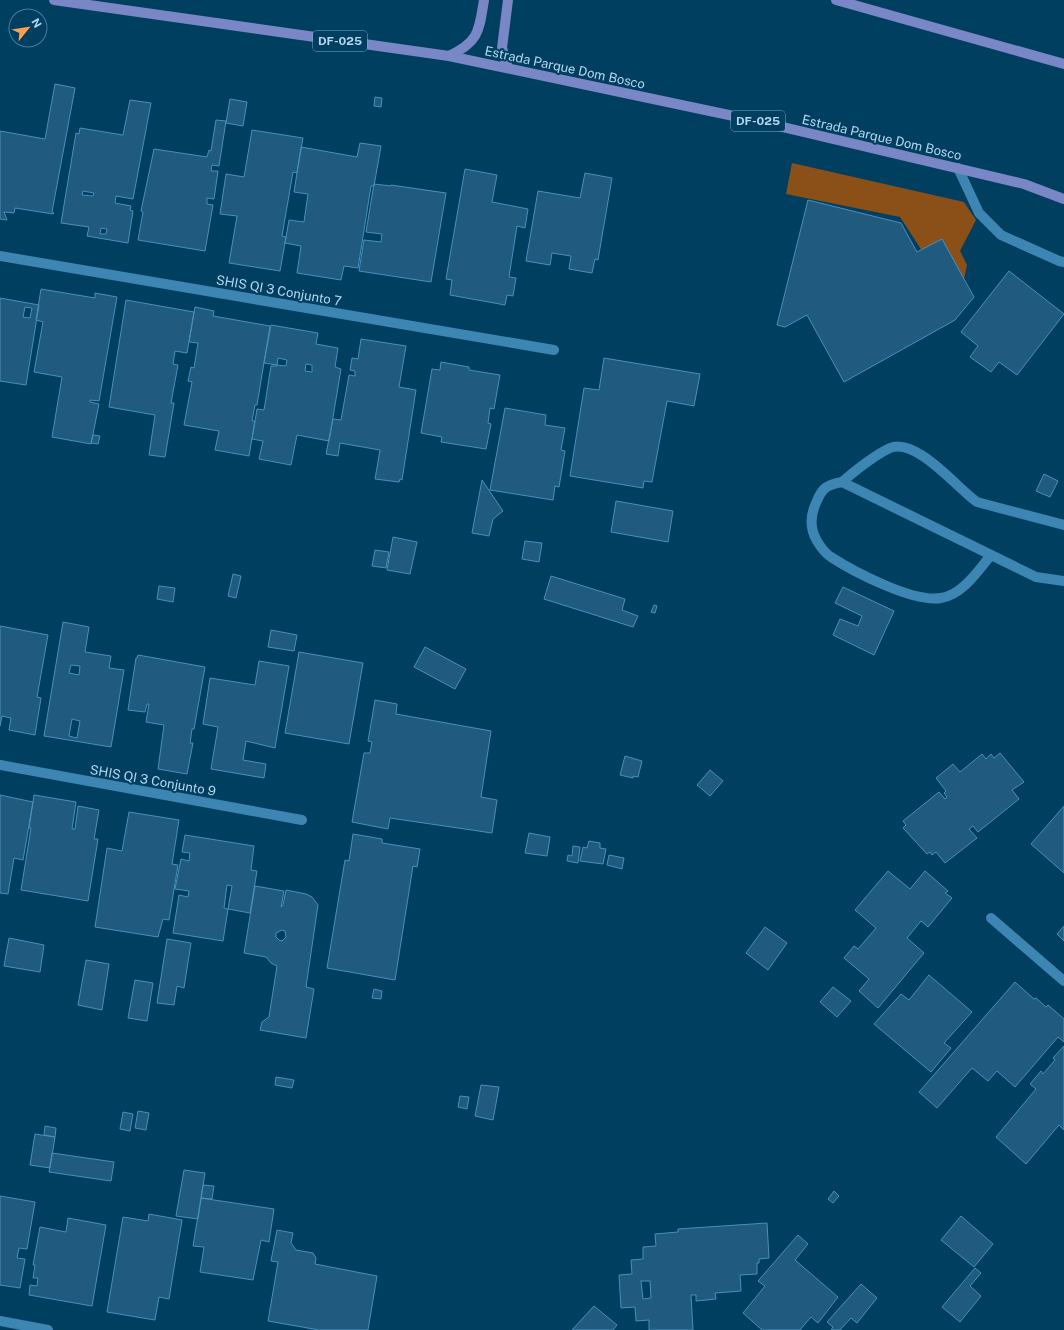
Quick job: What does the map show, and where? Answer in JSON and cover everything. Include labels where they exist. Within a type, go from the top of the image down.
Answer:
[{"type":"main road","name":"Estrada Parque Dom Bosco","points":[[54,0],[449,56],[762,122],[1024,184],[1064,199]]},
{"type":"main road","points":[[449,56],[465,48],[475,38],[479,30],[484,0]]},
{"type":"main road","points":[[508,0],[502,48],[508,68]]},
{"type":"main road","points":[[836,0],[1064,64]]},
{"type":"street","points":[[958,168],[979,213],[1001,235],[1062,263]]},
{"type":"street","name":"SHIS QI 3 Conjunto 7","points":[[0,256],[554,350]]},
{"type":"street","points":[[991,555],[960,590],[942,598],[918,598],[877,581],[830,556],[818,542],[812,529],[812,510],[820,492],[829,484],[842,482],[860,468],[891,448],[906,448],[924,455],[965,494],[977,502],[1064,525]]},
{"type":"street","points":[[842,482],[1036,577],[1064,581]]},
{"type":"street","name":"SHIS QI 3 Conjunto 9","points":[[0,765],[302,820]]},
{"type":"street","points":[[991,918],[1064,981]]},
{"type":"street","points":[[0,1321],[48,1330]]},
{"type":"shaded area","points":[[792,163],[964,202],[976,220],[960,251],[967,265],[958,306],[900,217],[786,194]]},
{"type":"building","points":[[55,84],[75,88],[52,212],[54,213],[15,208],[14,213],[4,212],[7,220],[0,219],[0,131],[45,139]]},
{"type":"building","points":[[375,97],[382,98],[381,107],[374,106]]},
{"type":"building","points":[[230,99],[247,102],[243,126],[226,123]]},
{"type":"building","points":[[130,100],[151,103],[133,199],[116,196],[115,203],[131,206],[130,210],[133,211],[128,243],[87,236],[89,227],[61,223],[76,133],[79,134],[80,128],[123,135]],"holes":[[[83,191],[94,193],[93,196],[82,195]],[[101,228],[107,229],[106,234],[100,234]]]},
{"type":"building","points":[[216,120],[226,121],[219,166],[212,165],[211,171],[218,171],[214,199],[207,198],[207,204],[213,205],[205,251],[138,240],[143,212],[141,211],[154,149],[207,157],[209,150],[211,151]]},
{"type":"building","points":[[252,130],[303,138],[297,173],[293,172],[282,236],[286,237],[280,271],[229,263],[237,216],[220,214],[226,174],[244,177]]},
{"type":"building","points":[[360,143],[381,146],[374,186],[371,186],[358,268],[344,266],[341,280],[297,273],[301,246],[285,243],[289,220],[304,222],[308,194],[294,192],[301,147],[357,157]]},
{"type":"building","points":[[465,169],[497,175],[492,202],[528,209],[525,228],[517,226],[509,277],[516,278],[513,296],[507,295],[505,305],[450,295],[452,280],[446,279]]},
{"type":"building","points":[[585,173],[612,178],[598,260],[595,259],[592,273],[569,269],[571,256],[552,253],[550,265],[526,261],[538,191],[580,198]]},
{"type":"building","points":[[374,184],[446,193],[431,282],[359,271],[364,240],[381,242],[382,234],[366,232]]},
{"type":"building","points":[[808,200],[901,223],[917,252],[942,239],[974,297],[955,320],[844,382],[807,315],[785,327],[777,325]]},
{"type":"building","points":[[1009,271],[1064,314],[1017,375],[999,362],[991,372],[970,357],[978,346],[961,332]]},
{"type":"building","points":[[41,289],[95,298],[95,293],[117,297],[99,401],[90,400],[90,402],[99,404],[91,444],[52,437],[62,377],[34,372],[43,322],[36,320]]},
{"type":"building","points":[[0,298],[39,305],[26,385],[0,381]],"holes":[[[25,307],[32,308],[30,318],[23,317]]]},
{"type":"building","points":[[126,300],[194,312],[187,353],[175,351],[173,364],[178,365],[171,403],[174,403],[165,457],[149,455],[155,415],[109,407]]},
{"type":"building","points":[[195,307],[214,311],[213,316],[270,326],[257,405],[255,405],[252,421],[255,421],[249,456],[215,450],[219,431],[184,425],[192,382],[188,381],[191,367],[194,368],[198,343],[189,342]]},
{"type":"building","points":[[271,325],[318,333],[316,344],[338,348],[335,367],[341,369],[329,441],[297,435],[291,465],[259,459],[263,441],[252,439],[257,409],[264,410],[271,366],[277,366],[264,363]],"holes":[[[278,358],[287,360],[286,366],[277,365]],[[306,364],[312,365],[312,372],[305,371]]]},
{"type":"building","points":[[361,339],[406,346],[399,387],[416,390],[402,480],[400,479],[399,482],[375,479],[380,450],[340,443],[338,456],[326,454],[333,419],[341,420],[349,375],[355,376],[355,371],[350,370],[352,358],[358,359]]},
{"type":"building","points":[[604,358],[700,374],[694,406],[667,401],[652,482],[644,481],[643,488],[570,476],[584,388],[599,390]]},
{"type":"building","points":[[441,362],[469,367],[469,370],[500,375],[494,409],[490,408],[488,423],[491,424],[486,449],[441,442],[442,437],[421,433],[432,369],[440,370]]},
{"type":"building","points":[[505,408],[546,415],[545,425],[565,428],[561,450],[565,451],[559,487],[555,486],[553,500],[490,490]]},
{"type":"building","points":[[93,435],[100,436],[98,444],[91,443]]},
{"type":"building","points":[[1044,474],[1058,481],[1050,497],[1036,491]]},
{"type":"building","points":[[482,480],[503,511],[493,519],[489,536],[472,533]]},
{"type":"building","points":[[616,501],[673,511],[668,542],[611,532]]},
{"type":"building","points":[[393,537],[417,542],[410,574],[387,570]]},
{"type":"building","points":[[525,541],[542,543],[539,562],[522,559]]},
{"type":"building","points":[[375,550],[389,552],[386,568],[372,566]]},
{"type":"building","points":[[233,574],[241,576],[236,598],[228,596]]},
{"type":"building","points":[[551,576],[625,599],[622,610],[638,616],[633,627],[544,599]]},
{"type":"building","points":[[159,586],[175,588],[173,602],[157,599]]},
{"type":"building","points":[[843,587],[894,611],[874,655],[833,635],[840,619],[858,626],[862,616],[835,603]]},
{"type":"building","points":[[654,605],[657,606],[655,613],[651,612]]},
{"type":"building","points":[[63,622],[89,627],[85,652],[111,656],[109,668],[124,670],[111,747],[44,736]],"holes":[[[71,665],[80,666],[79,675],[69,673]],[[72,719],[80,721],[77,738],[69,736]]]},
{"type":"building","points":[[0,626],[48,635],[37,697],[41,698],[35,735],[9,730],[11,718],[2,716],[0,726]]},
{"type":"building","points":[[271,630],[297,635],[294,651],[268,647]]},
{"type":"building","points":[[425,647],[466,669],[455,689],[414,667]]},
{"type":"building","points":[[299,652],[363,663],[349,744],[285,733]]},
{"type":"building","points":[[138,655],[205,667],[194,729],[192,729],[190,743],[193,743],[187,774],[158,769],[164,725],[146,722],[149,704],[147,704],[145,712],[128,710],[136,658]]},
{"type":"building","points":[[259,661],[289,666],[275,748],[246,741],[243,760],[266,764],[264,778],[211,769],[218,727],[203,724],[210,678],[255,685]]},
{"type":"building","points":[[375,700],[397,704],[396,714],[491,731],[481,797],[497,800],[492,833],[390,818],[388,829],[352,822],[364,753],[370,753],[372,742],[368,741]]},
{"type":"building","points":[[1000,753],[1024,782],[1012,790],[1019,799],[978,832],[973,826],[969,829],[977,838],[945,863],[936,852],[932,855],[930,852],[927,854],[903,828],[906,825],[903,821],[939,792],[945,799],[947,797],[944,793],[946,791],[936,778],[953,764],[960,772],[982,754],[986,759],[991,754],[994,758]]},
{"type":"building","points":[[625,756],[642,761],[638,777],[633,776],[633,778],[620,775]]},
{"type":"building","points":[[710,770],[723,781],[710,796],[697,785]]},
{"type":"building","points":[[0,795],[33,802],[23,860],[14,858],[8,894],[0,893]]},
{"type":"building","points":[[34,795],[76,802],[72,829],[75,829],[78,806],[99,810],[94,839],[98,839],[88,901],[21,890],[31,828],[29,828]]},
{"type":"building","points":[[1064,806],[1064,873],[1031,844]]},
{"type":"building","points":[[129,812],[179,820],[172,864],[178,865],[169,920],[163,919],[158,937],[95,927],[107,848],[122,851]]},
{"type":"building","points":[[529,833],[550,837],[547,856],[525,853]]},
{"type":"building","points":[[353,834],[382,839],[382,843],[420,849],[417,867],[413,866],[395,980],[327,968],[345,860],[349,861]]},
{"type":"building","points":[[185,835],[254,846],[251,870],[257,871],[250,913],[228,909],[223,941],[173,933],[179,895],[188,897],[189,891],[175,889],[181,859],[189,861],[190,853],[182,852]],"holes":[[[227,885],[232,886],[228,909],[224,908]]]},
{"type":"building","points":[[589,841],[600,843],[600,848],[606,849],[603,864],[580,861],[583,847],[587,848]]},
{"type":"building","points":[[573,846],[580,847],[578,863],[567,861],[568,855],[572,856]]},
{"type":"building","points":[[609,855],[624,858],[622,869],[607,865]]},
{"type":"building","points":[[888,871],[910,889],[925,871],[948,891],[945,893],[952,898],[928,927],[921,921],[907,938],[924,953],[878,1008],[859,991],[869,979],[844,958],[854,946],[858,949],[876,928],[855,910]]},
{"type":"building","points":[[255,886],[284,891],[281,907],[283,905],[286,890],[306,894],[312,897],[318,905],[306,987],[314,989],[306,1038],[260,1030],[262,1022],[269,1017],[277,966],[271,963],[266,957],[244,953]],"holes":[[[282,930],[285,931],[286,937],[282,941],[279,940],[276,937],[276,933]]]},
{"type":"building","points":[[1064,926],[1064,941],[1057,934]]},
{"type":"building","points":[[765,927],[787,943],[768,970],[746,953]]},
{"type":"building","points":[[9,938],[44,945],[40,972],[4,966]]},
{"type":"building","points":[[167,939],[191,943],[184,988],[177,986],[174,1005],[157,1003]]},
{"type":"building","points":[[86,960],[109,964],[102,1010],[78,1005]]},
{"type":"building","points":[[929,975],[972,1012],[944,1043],[951,1048],[931,1072],[874,1024],[901,994],[909,1000]]},
{"type":"building","points":[[135,980],[153,983],[147,1021],[128,1018]]},
{"type":"building","points":[[1015,982],[1034,999],[1036,998],[1046,1007],[1048,1005],[1064,1019],[1064,1042],[1058,1037],[1015,1087],[997,1071],[988,1081],[972,1068],[937,1108],[919,1092]]},
{"type":"building","points":[[833,987],[851,1001],[837,1017],[820,1002]]},
{"type":"building","points":[[374,989],[382,991],[381,999],[372,998]]},
{"type":"building","points":[[1064,1046],[1064,1130],[1059,1125],[1026,1164],[996,1137],[1036,1089],[1030,1084],[1041,1071],[1043,1074],[1055,1060],[1053,1058]]},
{"type":"building","points":[[276,1077],[294,1080],[292,1088],[275,1085]]},
{"type":"building","points":[[481,1085],[499,1087],[493,1120],[475,1116]]},
{"type":"building","points":[[460,1096],[469,1097],[467,1109],[458,1107]]},
{"type":"building","points":[[138,1111],[149,1113],[146,1130],[135,1128]]},
{"type":"building","points":[[123,1112],[133,1114],[130,1131],[120,1129]]},
{"type":"building","points":[[45,1126],[56,1128],[55,1137],[44,1135]]},
{"type":"building","points":[[35,1134],[55,1137],[50,1168],[30,1165]]},
{"type":"building","points":[[52,1153],[114,1162],[111,1181],[49,1172]]},
{"type":"building","points":[[184,1170],[205,1173],[198,1219],[176,1216]]},
{"type":"building","points":[[203,1185],[214,1186],[212,1199],[201,1198]]},
{"type":"building","points":[[834,1191],[839,1196],[833,1203],[828,1199]]},
{"type":"building","points":[[0,1196],[35,1202],[27,1249],[19,1248],[17,1258],[25,1259],[20,1288],[0,1285]]},
{"type":"building","points":[[201,1198],[274,1209],[269,1242],[261,1240],[253,1280],[200,1272],[204,1247],[193,1246]]},
{"type":"building","points":[[149,1214],[182,1220],[169,1299],[159,1297],[155,1320],[107,1312],[123,1217],[148,1221]]},
{"type":"building","points":[[961,1216],[993,1244],[974,1267],[941,1240]]},
{"type":"building","points":[[68,1218],[106,1225],[92,1306],[29,1295],[30,1285],[37,1286],[38,1278],[33,1278],[35,1265],[33,1265],[40,1227],[66,1232]]},
{"type":"building","points":[[767,1223],[769,1258],[759,1259],[759,1263],[757,1263],[757,1274],[740,1275],[741,1291],[715,1293],[716,1299],[696,1301],[696,1295],[691,1295],[693,1330],[649,1330],[649,1320],[636,1321],[635,1307],[621,1308],[619,1275],[632,1274],[631,1260],[643,1259],[643,1247],[656,1246],[655,1234],[678,1232],[678,1229]],"holes":[[[641,1281],[650,1281],[651,1298],[643,1299]]]},
{"type":"building","points":[[277,1230],[293,1233],[291,1243],[296,1250],[313,1253],[316,1258],[315,1264],[377,1276],[368,1330],[319,1330],[268,1321],[278,1262],[271,1261]]},
{"type":"building","points":[[798,1235],[808,1244],[795,1260],[838,1297],[818,1323],[811,1317],[800,1330],[762,1330],[743,1313],[765,1286],[758,1281]]},
{"type":"building","points":[[975,1268],[981,1273],[970,1286],[981,1296],[960,1322],[942,1307]]},
{"type":"building","points":[[861,1284],[877,1298],[857,1323],[851,1318],[840,1330],[831,1330],[833,1327],[827,1322]]},
{"type":"building","points":[[594,1306],[617,1325],[613,1330],[572,1330]]}]
